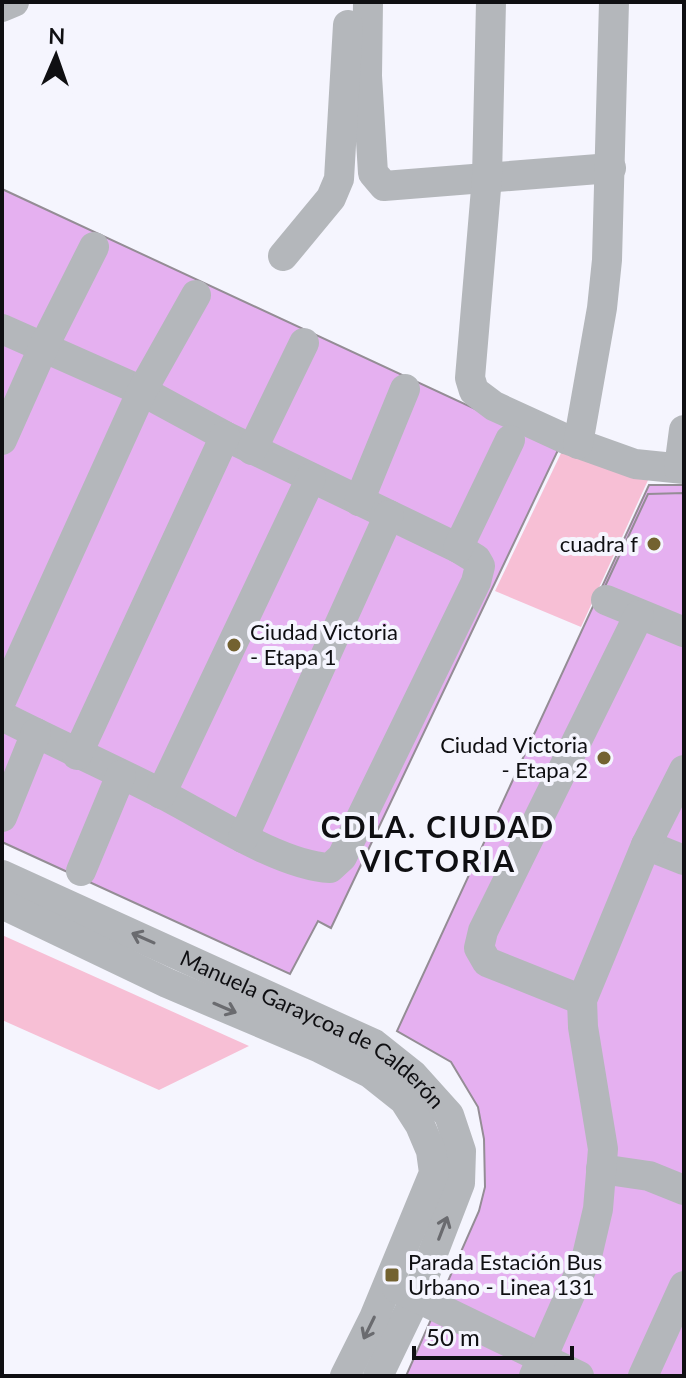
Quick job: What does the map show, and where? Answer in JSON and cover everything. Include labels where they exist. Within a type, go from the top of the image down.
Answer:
[{"type":"street","points":[[2,7],[14,2]]},
{"type":"street","points":[[283,256],[331,198],[339,179],[349,2]]},
{"type":"street","points":[[368,2],[367,76],[373,173],[384,186],[611,168]]},
{"type":"street","points":[[491,2],[487,177],[470,378],[474,391],[494,406],[578,444],[635,464],[681,468],[684,430]]},
{"type":"street","points":[[578,444],[602,308],[607,260],[614,2]]},
{"type":"street","points":[[2,440],[43,348],[94,247]]},
{"type":"street","points":[[2,699],[142,391],[196,295]]},
{"type":"street","points":[[2,329],[142,391],[252,450],[458,548],[476,559],[480,566],[479,574],[342,857],[330,868],[312,868],[243,838],[2,716]]},
{"type":"street","points":[[252,450],[304,343]]},
{"type":"street","points":[[359,501],[405,389]]},
{"type":"street","points":[[77,755],[225,436]]},
{"type":"street","points":[[458,548],[510,440]]},
{"type":"street","points":[[161,794],[311,478]]},
{"type":"street","points":[[243,838],[389,515]]},
{"type":"street","points":[[606,600],[684,632]]},
{"type":"street","points":[[582,1000],[487,962],[479,948],[483,931],[639,615]]},
{"type":"street","points":[[2,817],[36,733]]},
{"type":"street","points":[[538,1367],[587,1256],[598,1209],[603,1149],[583,1027],[582,1000],[646,845],[684,770]]},
{"type":"street","points":[[81,871],[121,775]]},
{"type":"street","points":[[646,845],[684,860]]},
{"type":"street","name":"Manuela Garaycoa de Calderón","points":[[2,875],[374,1044],[413,1075],[449,1115],[461,1151],[460,1183],[402,1291],[345,1376]]},
{"type":"street","name":"Manuela Garaycoa de Calderón","points":[[2,904],[167,983],[320,1048],[370,1073],[404,1100],[420,1125],[431,1151],[434,1173],[378,1376]]},
{"type":"street","points":[[601,1169],[649,1176],[684,1190]]},
{"type":"street","points":[[643,1376],[684,1286]]},
{"type":"street","points":[[402,1291],[538,1367],[579,1376]]},
{"type":"shaded area","points":[[564,447],[649,478],[581,627],[495,591]]},
{"type":"shaded area","points":[[2,935],[249,1046],[159,1090],[2,1020]]},
{"type":"building","name":"Ciudad Victoria - Etapa 1","points":[[2,189],[559,448],[331,928],[318,921],[290,974],[2,842]]},
{"type":"building","name":"Ciudad Victoria - Etapa 2","points":[[649,485],[684,485],[684,1376],[406,1376],[479,1211],[485,1187],[484,1139],[478,1107],[451,1062],[397,1031]]},
{"type":"building","name":"cuadra f","points":[[684,493],[684,621],[601,595],[648,494]]},
{"type":"place","name":"cuadra f","points":[[654,544]]},
{"type":"place","name":"Ciudad Victoria - Etapa 1","points":[[234,645]]},
{"type":"place","name":"Ciudad Victoria - Etapa 2","points":[[604,758]]},
{"type":"place","name":"Parada Estación Bus Urbano - Linea 131","points":[[392,1275]]},
{"type":"district","name":"CDLA. CIUDAD VICTORIA","points":[[438,845]]}]
